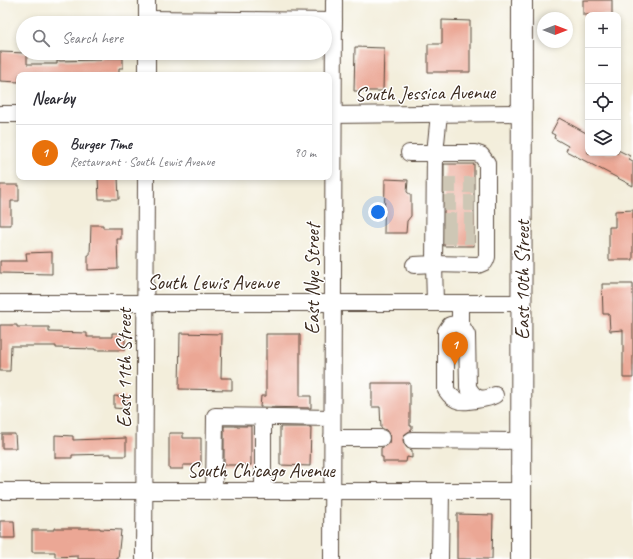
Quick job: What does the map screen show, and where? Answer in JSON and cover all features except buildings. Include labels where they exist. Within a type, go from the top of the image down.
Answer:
[{"type":"main road","name":"East 10th Street","points":[[521,559],[522,0]]},
{"type":"street","points":[[147,0],[147,16]]},
{"type":"street","name":"East Nye Street","points":[[332,84],[334,0]]},
{"type":"street","points":[[147,60],[147,72]]},
{"type":"street","name":"South Jessica Avenue","points":[[332,115],[522,113]]},
{"type":"street","points":[[0,114],[16,114]]},
{"type":"street","points":[[435,303],[434,264],[437,229],[437,185],[435,153],[439,114]]},
{"type":"street","points":[[409,153],[475,153],[481,155],[487,163],[481,185],[481,229],[486,256],[485,262],[478,264],[414,265]]},
{"type":"street","name":"East 11th Street","points":[[144,559],[146,180]]},
{"type":"street","name":"East Nye Street","points":[[332,180],[333,304],[332,559]]},
{"type":"street","name":"South Lewis Avenue","points":[[0,303],[522,303]]},
{"type":"street","points":[[460,303],[460,323],[467,335],[468,387],[471,393],[489,397],[459,402],[451,397],[446,390],[446,331],[450,325],[460,323]]},
{"type":"street","points":[[214,492],[215,416],[332,418]]},
{"type":"street","points":[[262,417],[263,491]]},
{"type":"street","points":[[332,438],[381,438]]},
{"type":"street","points":[[412,440],[522,441]]},
{"type":"street","name":"South Chicago Avenue","points":[[0,491],[521,491]]},
{"type":"street","points":[[440,559],[441,491]]},
{"type":"tunnel","points":[[440,185],[474,185]]},
{"type":"tunnel","points":[[440,203],[474,203]]},
{"type":"tunnel","points":[[440,221],[474,221]]},
{"type":"tunnel","points":[[440,236],[474,236]]},
{"type":"place","name":"Burger Time","points":[[455,365]]}]
